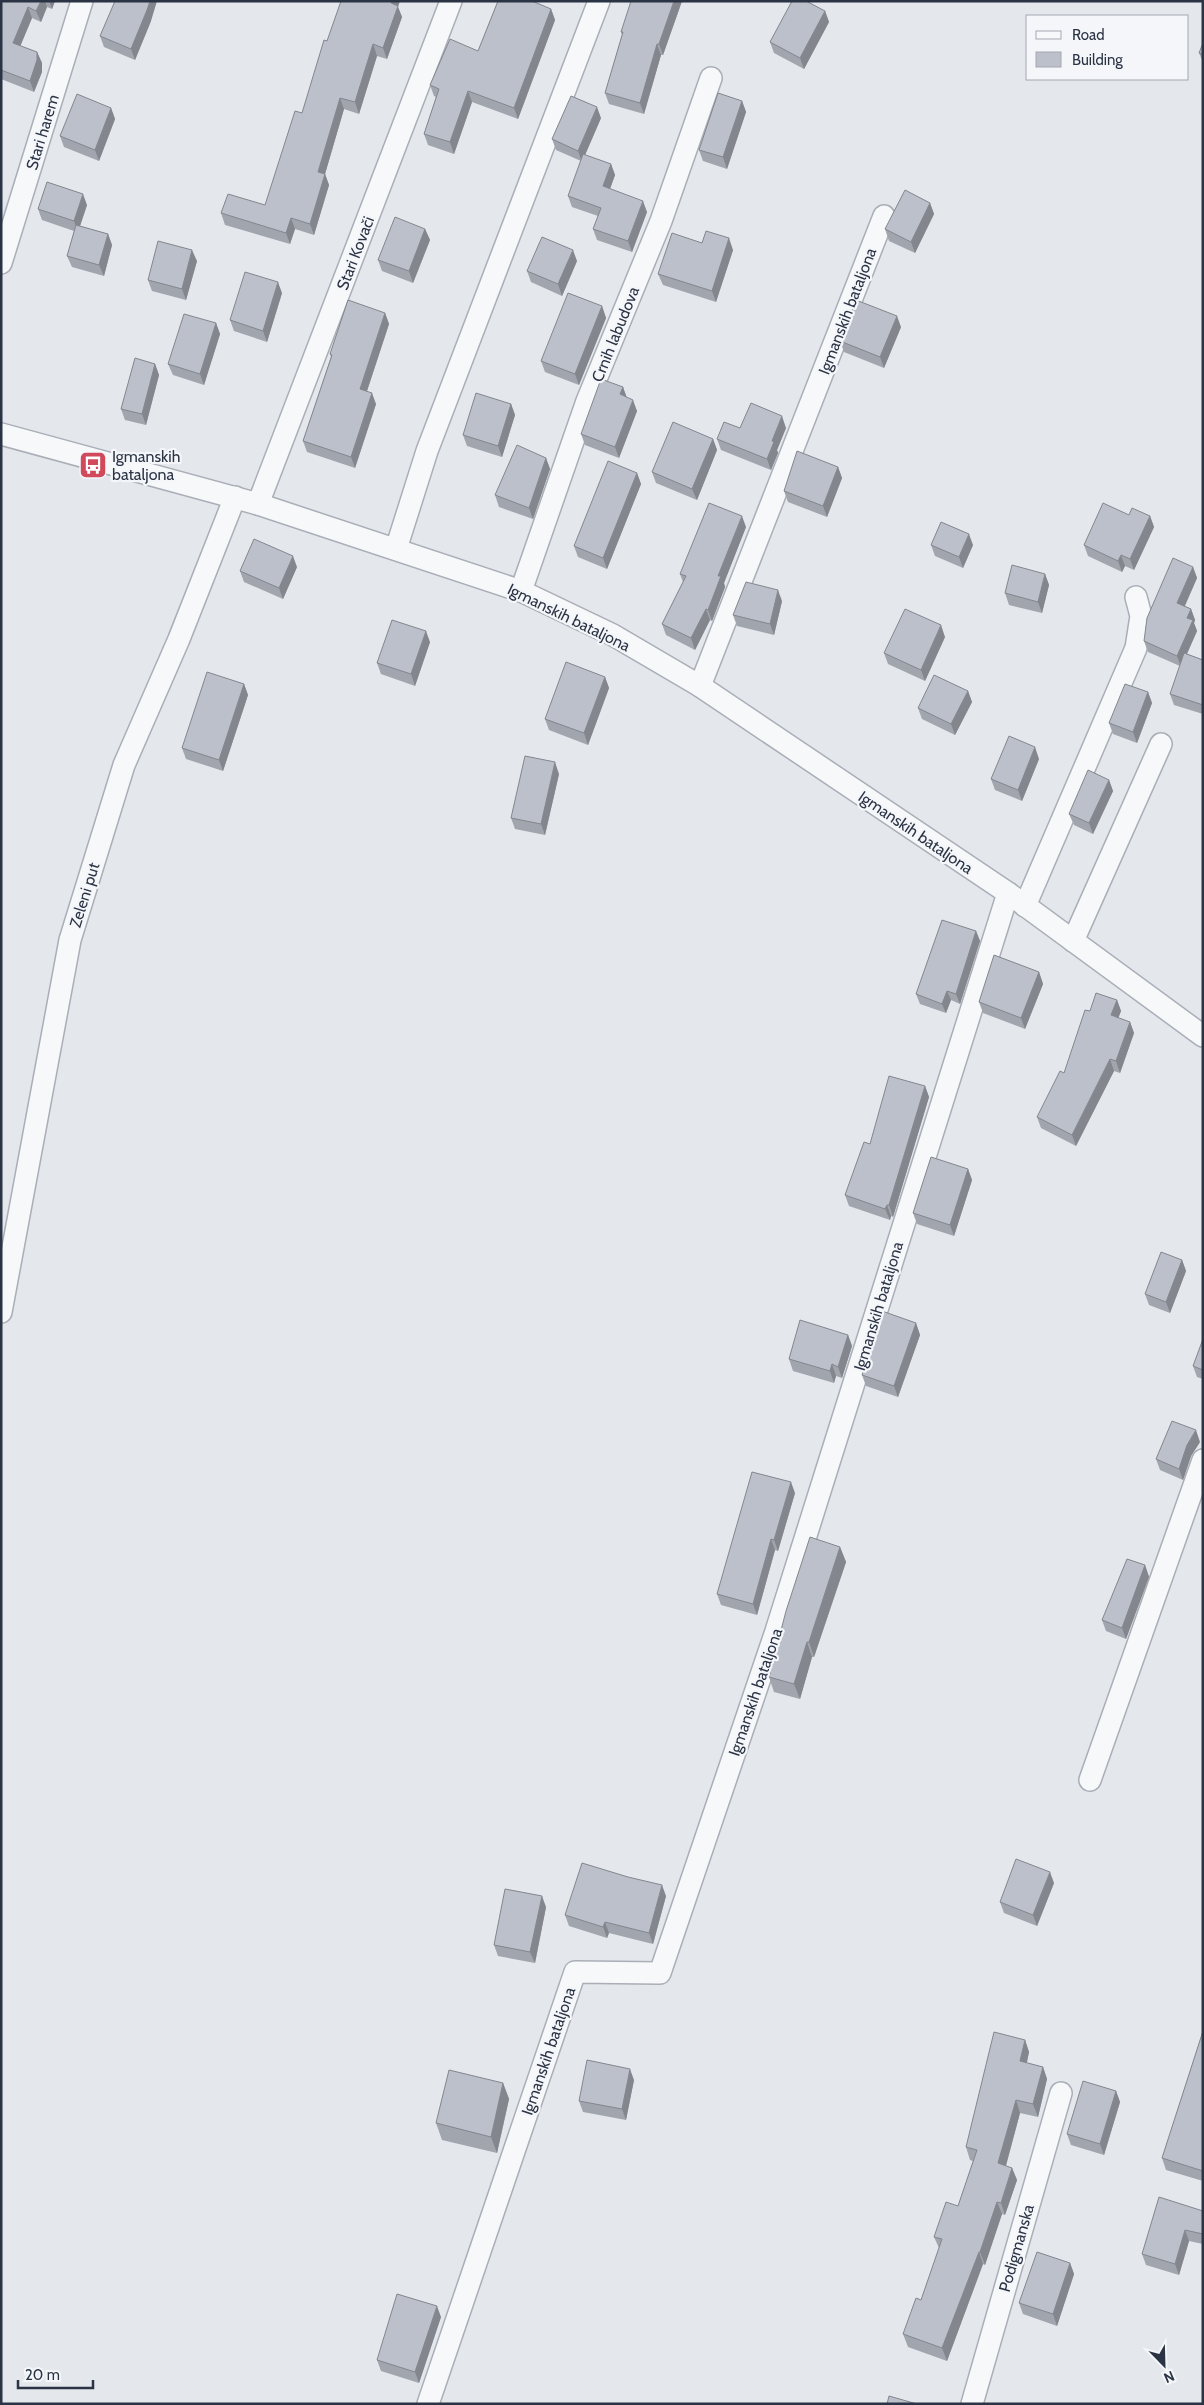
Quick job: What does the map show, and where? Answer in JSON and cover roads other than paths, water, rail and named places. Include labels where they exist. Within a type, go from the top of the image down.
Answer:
[{"type":"street","name":"Stari harem","points":[[1,263],[82,1]]},
{"type":"street","name":"Stari Kovači","points":[[258,504],[451,1]]},
{"type":"street","points":[[396,549],[427,451],[599,1]]},
{"type":"street","name":"Crnih labudova","points":[[521,591],[587,401],[661,221],[711,78]]},
{"type":"street","name":"Igmanskih bataljona","points":[[700,686],[884,216]]},
{"type":"street","name":"Igmanskih bataljona","points":[[1,434],[235,497],[396,549],[521,591],[613,635],[700,686],[1026,906],[1203,1036]]},
{"type":"street","name":"Zeleni put","points":[[1,1312],[70,940],[124,765],[179,639],[235,497]]},
{"type":"street","points":[[1026,906],[1136,648],[1141,616],[1136,597]]},
{"type":"street","points":[[1073,941],[1161,744]]},
{"type":"street","name":"Igmanskih bataljona","points":[[428,2404],[575,1972],[660,1973],[776,1632],[1008,894]]},
{"type":"street","points":[[1090,1780],[1203,1460]]},
{"type":"street","name":"Podigmanska","points":[[972,2404],[1061,2092]]},
{"type":"place","name":"Igmanskih bataljona","points":[[93,465]]}]
